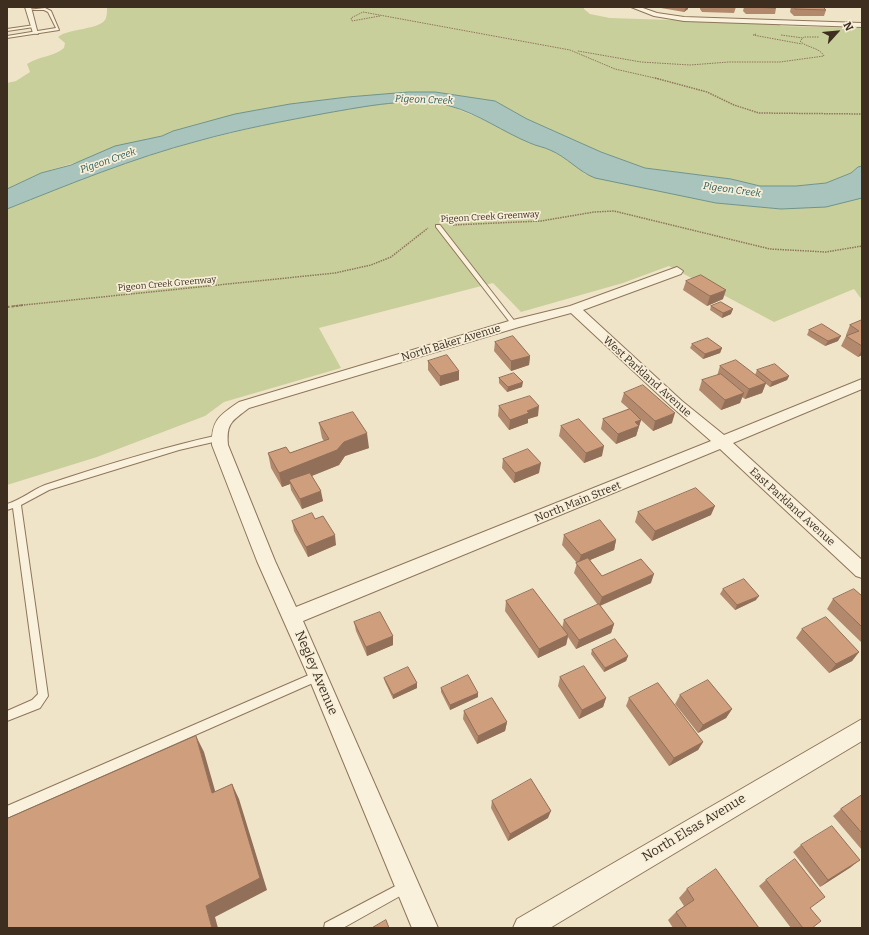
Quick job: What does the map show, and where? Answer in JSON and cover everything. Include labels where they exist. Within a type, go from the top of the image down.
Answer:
[{"type":"street","points":[[634,7],[656,15],[684,19],[862,25]]},
{"type":"street","points":[[28,9],[35,30]]},
{"type":"street","name":"North Baker Avenue","points":[[219,438],[219,430],[227,417],[244,406],[514,324],[574,309],[677,271]]},
{"type":"street","name":"West Parkland Avenue","points":[[574,309],[677,404],[722,442]]},
{"type":"street","name":"North Main Street","points":[[293,617],[862,384]]},
{"type":"street","name":"Negley Avenue","points":[[219,438],[236,489],[266,561],[293,617],[425,928]]},
{"type":"street","name":"East Parkland Avenue","points":[[722,442],[862,571]]},
{"type":"street","name":"North Elsas Avenue","points":[[526,928],[862,729]]},
{"type":"lane","points":[[7,30],[58,30],[49,11],[45,9],[28,9]]},
{"type":"lane","points":[[7,37],[35,30]]},
{"type":"lane","points":[[438,226],[514,324]]},
{"type":"lane","points":[[7,507],[17,504],[46,488],[178,447],[219,438]]},
{"type":"lane","points":[[7,716],[36,704],[42,696],[17,504]]},
{"type":"lane","points":[[7,812],[318,676]]},
{"type":"lane","points":[[330,928],[406,886]]},
{"type":"path","points":[[380,16],[352,20],[351,18],[363,12],[642,62],[690,65],[729,62],[780,62],[824,56],[822,51],[803,45],[753,35],[764,34]]},
{"type":"path","points":[[778,34],[792,38],[822,37]]},
{"type":"path","points":[[803,45],[800,41],[804,38]]},
{"type":"path","points":[[570,50],[616,68],[698,89],[734,105],[759,112],[862,114]]},
{"type":"path","name":"Pigeon Creek Greenway","points":[[7,307],[334,273],[378,262],[392,256],[421,231],[438,226],[541,221],[594,212],[614,211],[642,216],[770,249],[826,252],[862,246]]},
{"type":"green space","points":[[584,7],[584,9],[590,14],[610,18],[777,23],[781,26],[862,28],[862,166],[858,167],[851,173],[826,183],[796,186],[760,186],[731,179],[645,168],[601,152],[527,119],[495,101],[436,92],[348,97],[267,108],[173,131],[162,136],[41,173],[7,189],[7,83],[16,81],[30,72],[27,64],[64,48],[65,43],[58,37],[69,32],[98,25],[103,22],[106,18],[107,8]]},
{"type":"green space","points":[[387,103],[427,103],[450,106],[484,120],[530,143],[551,150],[578,166],[585,174],[716,203],[781,209],[862,198],[862,300],[854,289],[774,322],[669,266],[623,283],[521,312],[493,283],[319,328],[341,368],[224,402],[205,416],[97,457],[7,485],[7,209],[102,172],[174,148],[269,124],[340,110]]},
{"type":"water","name":"Pigeon Creek","points":[[409,92],[435,92],[495,101],[527,119],[601,152],[645,168],[731,179],[760,186],[796,186],[826,183],[851,173],[858,167],[862,166],[862,198],[826,207],[781,209],[716,203],[595,178],[562,156],[548,149],[520,139],[461,109],[436,103],[405,102],[327,113],[214,137],[126,163],[7,209],[7,189],[41,173],[71,165],[115,146],[162,136],[173,131],[235,114],[290,104]]},
{"type":"building","points":[[748,7],[776,7],[776,8]]},
{"type":"building","points":[[794,7],[823,7],[826,10],[796,9]]},
{"type":"building","points":[[701,275],[726,290],[710,296],[686,281]]},
{"type":"building","points":[[721,302],[733,309],[723,313],[711,306]]},
{"type":"building","points":[[862,320],[862,346],[846,336],[859,331],[850,325]]},
{"type":"building","points":[[822,324],[841,336],[828,341],[809,330]]},
{"type":"building","points":[[513,336],[530,356],[511,361],[495,342]]},
{"type":"building","points":[[708,338],[722,348],[705,354],[692,344]]},
{"type":"building","points":[[447,355],[459,371],[440,376],[428,361]]},
{"type":"building","points":[[736,360],[766,383],[749,389],[720,366]]},
{"type":"building","points":[[775,364],[789,376],[772,382],[757,370]]},
{"type":"building","points":[[514,373],[523,382],[508,387],[499,378]]},
{"type":"building","points":[[721,374],[744,393],[725,400],[702,380]]},
{"type":"building","points":[[643,385],[675,413],[655,421],[624,393]]},
{"type":"building","points":[[530,396],[539,406],[527,411],[529,413],[510,420],[499,406]]},
{"type":"building","points":[[630,409],[641,420],[635,422],[639,426],[618,434],[603,419]]},
{"type":"building","points":[[353,412],[367,433],[344,442],[337,450],[279,473],[268,453],[286,447],[290,453],[329,439],[319,423]]},
{"type":"building","points":[[579,419],[604,446],[586,453],[561,426]]},
{"type":"building","points":[[528,449],[541,463],[515,473],[503,459]]},
{"type":"building","points":[[310,473],[321,491],[300,499],[289,480]]},
{"type":"building","points":[[696,488],[715,506],[655,531],[638,512]]},
{"type":"building","points":[[312,513],[315,519],[323,516],[335,535],[306,547],[292,521]]},
{"type":"building","points":[[600,520],[616,540],[581,555],[564,535]]},
{"type":"building","points":[[588,558],[602,576],[641,559],[654,574],[602,597],[576,563]]},
{"type":"building","points":[[744,579],[759,596],[737,605],[723,589]]},
{"type":"building","points":[[533,589],[568,635],[539,649],[506,601]]},
{"type":"building","points":[[854,589],[862,596],[862,627],[833,599]]},
{"type":"building","points":[[599,604],[614,624],[579,640],[564,620]]},
{"type":"building","points":[[380,612],[393,636],[366,647],[354,622]]},
{"type":"building","points":[[826,617],[859,652],[836,664],[802,629]]},
{"type":"building","points":[[615,639],[628,656],[605,668],[592,650]]},
{"type":"building","points":[[584,666],[606,698],[582,710],[560,677]]},
{"type":"building","points":[[408,667],[417,683],[393,695],[384,678]]},
{"type":"building","points":[[468,675],[478,693],[450,705],[441,688]]},
{"type":"building","points":[[708,680],[732,709],[703,725],[680,695]]},
{"type":"building","points":[[658,683],[703,742],[674,758],[629,698]]},
{"type":"building","points":[[492,698],[507,722],[478,736],[464,711]]},
{"type":"building","points":[[196,736],[212,793],[232,784],[260,878],[206,906],[212,928],[7,928],[7,819]]},
{"type":"building","points":[[531,779],[551,811],[510,834],[492,801]]},
{"type":"building","points":[[862,795],[862,833],[841,809]]},
{"type":"building","points":[[832,826],[860,860],[828,880],[801,845]]},
{"type":"building","points":[[795,859],[825,897],[810,908],[821,921],[812,928],[803,928],[766,880]]},
{"type":"building","points":[[716,869],[759,928],[687,928],[676,912],[694,900],[687,889]]},
{"type":"building","points":[[386,920],[389,928],[372,928]]}]
